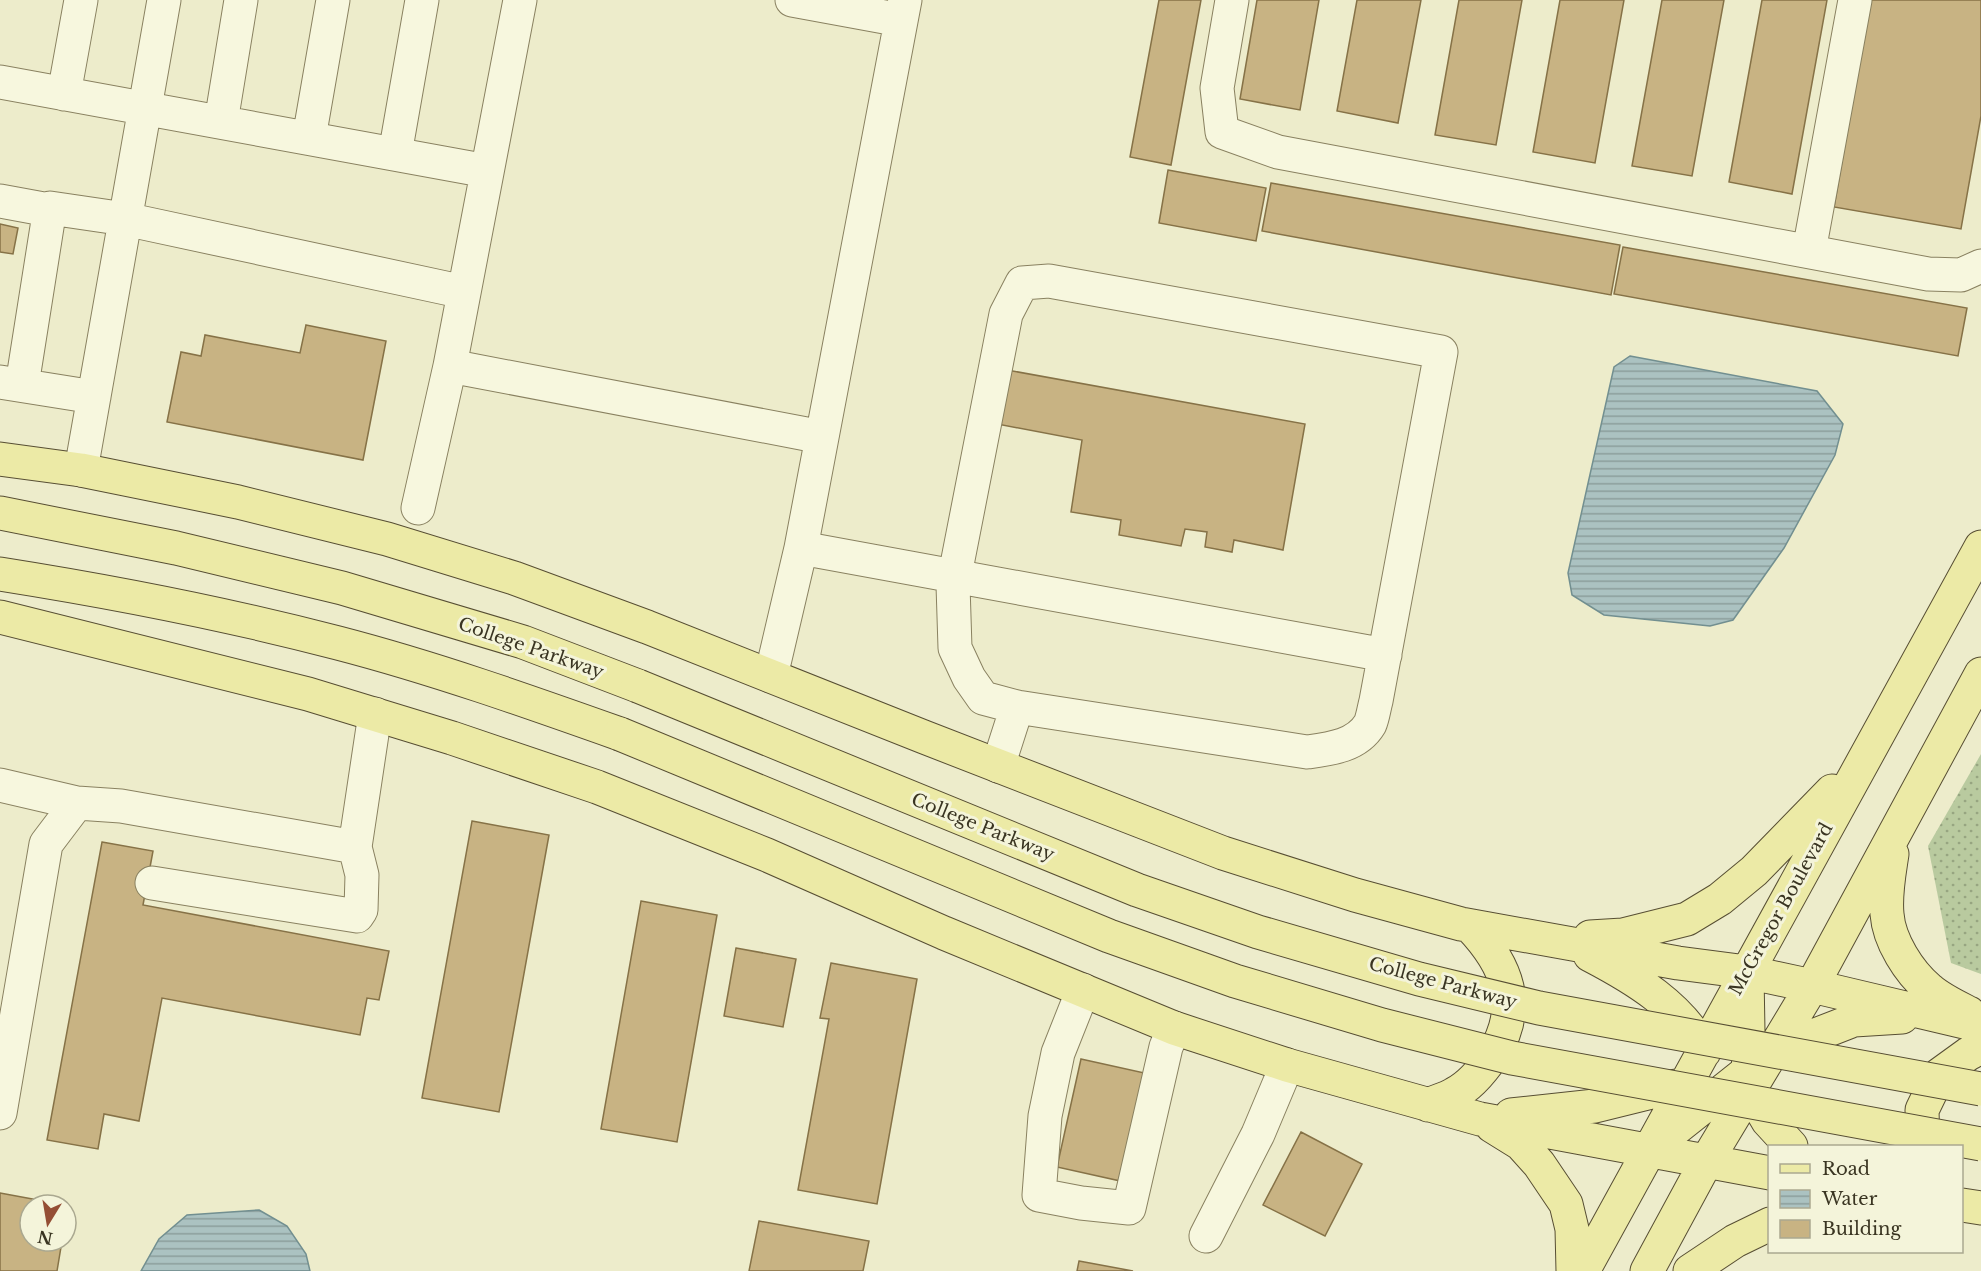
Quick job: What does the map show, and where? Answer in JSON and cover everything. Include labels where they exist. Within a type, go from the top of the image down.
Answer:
[{"type":"main road","points":[[0,459],[81,471],[238,502],[387,539],[514,578],[647,627],[1223,853],[1355,894],[1470,926],[1747,972],[1981,1026]]},
{"type":"main road","name":"College Parkway","points":[[0,513],[176,548],[342,588],[523,642],[638,686],[1137,890],[1258,932],[1419,979],[1539,1008],[1981,1089]]},
{"type":"main road","name":"McGregor Boulevard","points":[[1701,1076],[1747,972],[1981,547]]},
{"type":"main road","points":[[0,574],[199,610],[339,643],[496,691],[620,734],[1109,936],[1257,988],[1382,1025],[1512,1058],[1981,1144]]},
{"type":"main road","points":[[0,617],[308,694],[452,738],[597,787],[767,855],[944,933],[1174,1028],[1287,1065],[1480,1119],[1768,1173]]},
{"type":"main road","points":[[1647,1271],[1706,1162],[1755,1062],[1812,986],[1981,674]]},
{"type":"main road","points":[[1514,935],[1589,937],[1623,935],[1687,919],[1720,899],[1754,871],[1794,832],[1865,754]]},
{"type":"main road","points":[[1895,832],[1886,895],[1887,916],[1892,937],[1909,968],[1929,989],[1956,1007],[1981,1019]]},
{"type":"main road","points":[[1428,1105],[1455,1094],[1484,1069],[1498,1046],[1510,1012],[1508,989],[1500,966],[1486,943],[1470,926]]},
{"type":"main road","points":[[1568,944],[1621,971],[1685,1022],[1701,1076],[1706,1162]]},
{"type":"main road","points":[[1747,972],[1755,1062],[1768,1121],[1790,1145]]},
{"type":"main road","points":[[1480,1119],[1595,1106],[1755,1062],[1854,1020],[1933,1015]]},
{"type":"main road","points":[[1923,1145],[1922,1110],[1939,1075],[1981,1047]]},
{"type":"main road","points":[[1583,1271],[1648,1151],[1701,1076]]},
{"type":"main road","points":[[1480,1119],[1521,1144],[1539,1164],[1566,1204],[1572,1228],[1573,1271]]},
{"type":"main road","points":[[1690,1271],[1734,1240],[1768,1225]]},
{"type":"lane","points":[[64,93],[81,0]]},
{"type":"lane","points":[[81,471],[164,0]]},
{"type":"lane","points":[[221,122],[241,0]]},
{"type":"lane","points":[[309,138],[333,0]]},
{"type":"lane","points":[[395,154],[422,0]]},
{"type":"lane","points":[[418,508],[450,366],[520,0]]},
{"type":"lane","points":[[771,676],[801,548],[903,10],[792,0]]},
{"type":"lane","points":[[1232,0],[1217,88],[1222,132],[1278,152],[1928,274],[1961,275],[1981,266]]},
{"type":"lane","points":[[1809,251],[1855,0]]},
{"type":"lane","points":[[0,82],[487,171]]},
{"type":"lane","points":[[0,201],[49,210],[50,208],[125,219],[464,292]]},
{"type":"lane","points":[[49,210],[11,383],[94,397]]},
{"type":"lane","points":[[1049,281],[1441,352],[1385,655],[1371,723],[1359,737],[1326,750],[1307,752],[1017,707],[983,698],[969,678],[955,648],[953,585],[1006,314],[1022,283],[1049,281]]},
{"type":"lane","points":[[450,366],[822,437]]},
{"type":"lane","points":[[801,548],[1385,655]]},
{"type":"lane","points":[[998,766],[1017,707]]},
{"type":"lane","points":[[152,883],[357,916],[361,910],[362,875],[355,847],[375,714]]},
{"type":"lane","points":[[0,785],[76,803],[121,806],[355,847]]},
{"type":"lane","points":[[6,1120],[46,844],[76,803]]},
{"type":"lane","points":[[1083,990],[1058,1053],[1045,1116],[1039,1195],[1081,1203],[1129,1208],[1166,1047],[1174,1028]]},
{"type":"lane","points":[[1206,1236],[1258,1134],[1287,1065]]},
{"type":"green space","points":[[1981,754],[1981,974],[1951,963],[1928,846]]},
{"type":"water","points":[[1630,356],[1817,391],[1843,424],[1835,455],[1784,548],[1733,620],[1710,626],[1604,615],[1572,595],[1568,573],[1614,367]]},
{"type":"water","points":[[259,1210],[287,1226],[306,1254],[310,1271],[141,1271],[159,1239],[187,1215]]},
{"type":"building","points":[[1159,0],[1201,0],[1171,165],[1130,157]]},
{"type":"building","points":[[1257,0],[1319,0],[1300,110],[1240,99]]},
{"type":"building","points":[[1357,0],[1421,0],[1398,123],[1337,111]]},
{"type":"building","points":[[1459,0],[1522,0],[1496,145],[1435,135]]},
{"type":"building","points":[[1560,0],[1624,0],[1595,163],[1533,152]]},
{"type":"building","points":[[1662,0],[1724,0],[1692,176],[1632,166]]},
{"type":"building","points":[[1762,0],[1827,0],[1792,194],[1729,182]]},
{"type":"building","points":[[1870,0],[1981,0],[1981,116],[1961,229],[1834,207]]},
{"type":"building","points":[[1168,170],[1266,188],[1256,241],[1159,223]]},
{"type":"building","points":[[1271,183],[1620,245],[1611,295],[1262,231]]},
{"type":"building","points":[[0,224],[18,228],[13,254],[0,252]]},
{"type":"building","points":[[1623,247],[1967,308],[1958,356],[1614,294]]},
{"type":"building","points":[[306,325],[386,341],[363,460],[167,422],[181,352],[201,356],[205,335],[300,353]]},
{"type":"building","points":[[1007,370],[1305,424],[1283,550],[1234,540],[1232,552],[1205,547],[1207,532],[1185,529],[1181,546],[1119,535],[1121,520],[1071,512],[1082,440],[997,424]]},
{"type":"building","points":[[472,821],[549,835],[499,1112],[422,1098]]},
{"type":"building","points":[[102,842],[153,851],[143,905],[389,951],[379,1000],[367,998],[360,1035],[162,998],[139,1121],[104,1114],[98,1149],[47,1140]]},
{"type":"building","points":[[641,901],[717,915],[677,1142],[601,1129]]},
{"type":"building","points":[[736,948],[796,959],[783,1027],[724,1016]]},
{"type":"building","points":[[831,963],[917,979],[877,1204],[798,1190],[829,1019],[820,1018]]},
{"type":"building","points":[[1081,1059],[1149,1074],[1125,1182],[1057,1167]]},
{"type":"building","points":[[1301,1132],[1362,1164],[1325,1236],[1263,1205]]},
{"type":"building","points":[[0,1193],[18,1196],[18,1253],[60,1253],[57,1271],[0,1271]]},
{"type":"building","points":[[759,1221],[869,1241],[863,1271],[749,1271]]},
{"type":"building","points":[[1079,1261],[1133,1271],[1077,1271]]}]
